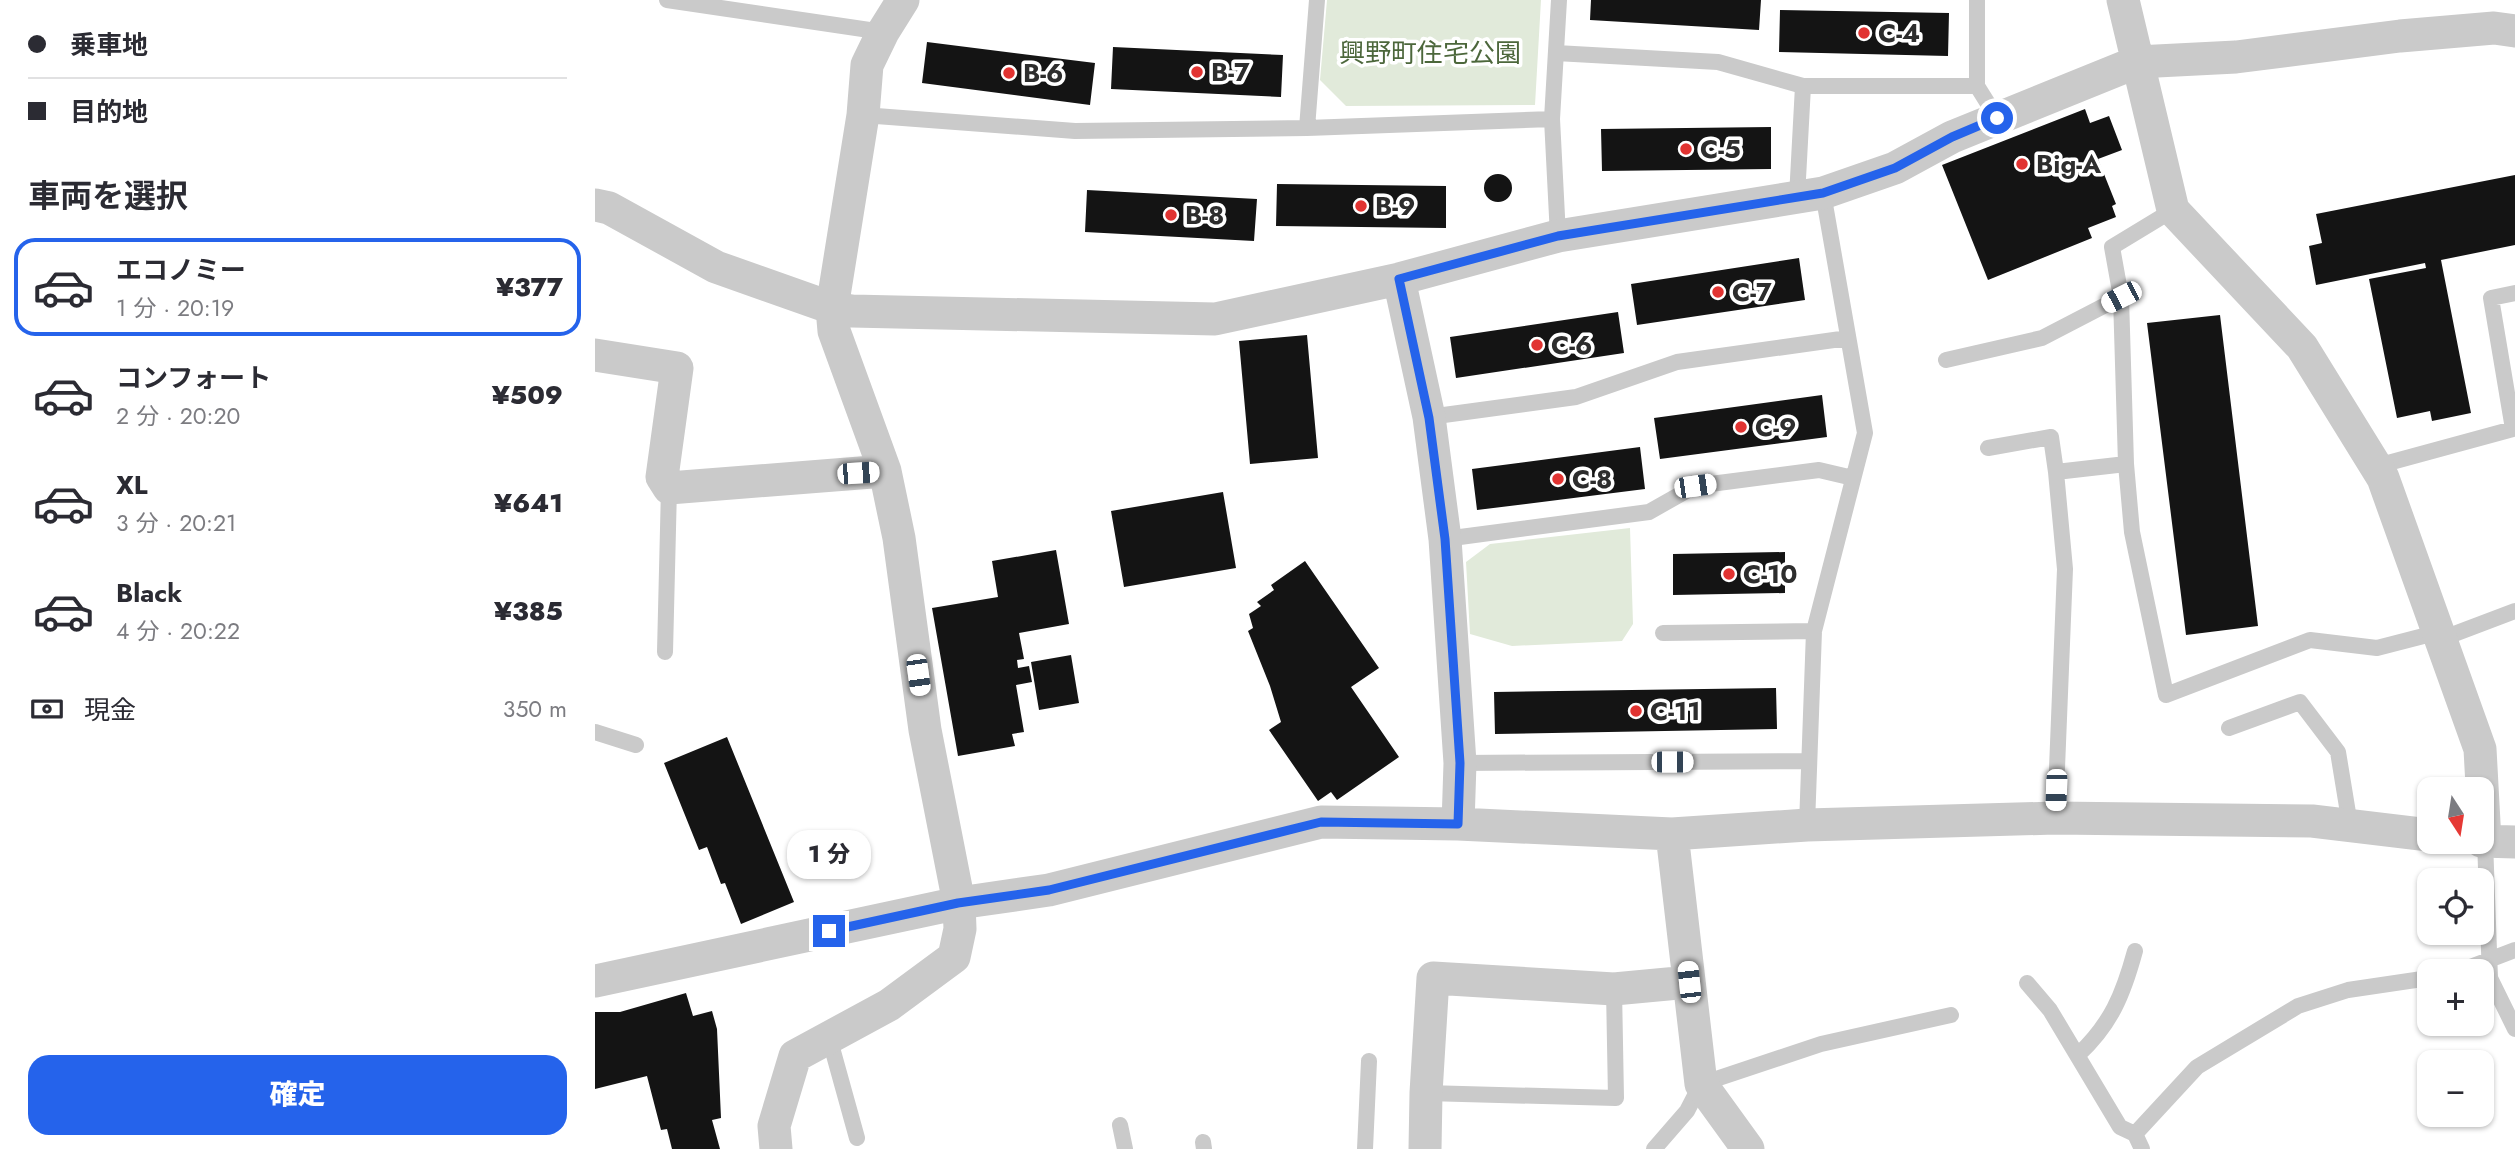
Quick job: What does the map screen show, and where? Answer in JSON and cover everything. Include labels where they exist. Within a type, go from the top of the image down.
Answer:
[{"type":"street","points":[[776,1149],[773,1126],[795,1056],[888,1006],[954,957],[960,929],[958,903],[925,730],[899,538],[885,471],[834,331],[832,309],[863,115],[867,65],[903,0]]},
{"type":"street","points":[[2123,0],[2173,210],[2302,347],[2377,466],[2480,749],[2484,777]]},
{"type":"street","points":[[595,205],[609,208],[716,267],[832,309],[1215,319],[1399,279],[1558,236],[1810,195],[1895,168],[1952,137],[2137,62],[2236,57],[2494,27],[2515,31]]},
{"type":"street","points":[[1399,279],[1429,418],[1445,539],[1460,763],[1458,824]]},
{"type":"street","points":[[595,355],[677,368],[662,477],[669,488],[885,471]]},
{"type":"street","points":[[595,981],[958,903],[1049,890],[1321,822],[1458,824],[1672,834],[1807,825],[2055,818],[2312,821],[2417,833]]},
{"type":"street","points":[[1672,834],[1701,1084],[1748,1149]]},
{"type":"street","points":[[1425,1149],[1433,978],[1614,989],[1689,982]]},
{"type":"lane","points":[[667,0],[883,32]]},
{"type":"lane","points":[[1307,128],[1317,0]]},
{"type":"lane","points":[[1558,236],[1552,119],[1559,0]]},
{"type":"lane","points":[[1977,0],[1977,86],[1997,118]]},
{"type":"lane","points":[[1556,53],[1718,62],[1803,86],[1977,86]]},
{"type":"lane","points":[[1803,86],[1810,195],[1848,338],[1865,433],[1814,631],[1807,825]]},
{"type":"lane","points":[[863,115],[1075,131],[1307,128],[1552,119]]},
{"type":"lane","points":[[2173,210],[2112,247],[2121,297],[2126,464],[2132,532],[2166,695],[2310,640],[2377,648],[2440,636],[2515,611]]},
{"type":"lane","points":[[2377,466],[2513,429],[2491,298],[2515,293]]},
{"type":"lane","points":[[1946,360],[2042,338],[2121,297]]},
{"type":"lane","points":[[1429,418],[1576,397],[1677,362],[1848,338]]},
{"type":"lane","points":[[1988,448],[2051,437],[2065,569],[2055,818]]},
{"type":"lane","points":[[2056,472],[2126,464]]},
{"type":"lane","points":[[1445,539],[1649,512],[1695,486],[1819,470],[1853,478]]},
{"type":"lane","points":[[665,652],[669,488]]},
{"type":"lane","points":[[1663,633],[1814,631]]},
{"type":"lane","points":[[2229,728],[2300,702],[2338,752],[2350,825]]},
{"type":"lane","points":[[595,732],[636,745]]},
{"type":"lane","points":[[1460,763],[1809,761]]},
{"type":"lane","points":[[2489,959],[2493,854]]},
{"type":"lane","points":[[2494,959],[2515,950]]},
{"type":"lane","points":[[2078,1055],[2099,1035],[2115,1007],[2127,981],[2135,951]]},
{"type":"lane","points":[[2027,983],[2050,1010],[2120,1127],[2138,1142],[2197,1066],[2298,1006],[2349,990],[2417,980]]},
{"type":"lane","points":[[2494,986],[2515,1029]]},
{"type":"lane","points":[[1426,1094],[1616,1098],[1614,989]]},
{"type":"lane","points":[[1654,1149],[1686,1111],[1701,1084],[1821,1044],[1951,1015]]},
{"type":"lane","points":[[829,1037],[857,1138]]},
{"type":"lane","points":[[1365,1149],[1369,1061]]},
{"type":"lane","points":[[1120,1125],[1125,1149]]},
{"type":"green space","name":"興野町住宅公園","points":[[1327,0],[1541,0],[1535,105],[1346,106],[1320,80]]},
{"type":"green space","points":[[1630,528],[1633,624],[1622,641],[1512,646],[1470,634],[1466,562],[1490,544]]},
{"type":"building","points":[[1591,0],[1761,0],[1759,30],[1590,20]]},
{"type":"building","name":"C-4","points":[[1780,10],[1949,13],[1948,56],[1779,52]]},
{"type":"building","name":"B-6","points":[[927,42],[1095,63],[1090,105],[922,83]]},
{"type":"building","name":"B-7","points":[[1113,47],[1283,55],[1281,97],[1111,89]]},
{"type":"building","points":[[2085,109],[2090,123],[2109,116],[2122,150],[2098,159],[2116,204],[2112,206],[2116,217],[2088,228],[2092,238],[1988,280],[1942,165]]},
{"type":"building","name":"C-5","points":[[1771,127],[1771,169],[1602,171],[1601,129]]},
{"type":"building","points":[[1498,174],[1508,178],[1512,188],[1508,198],[1498,202],[1488,198],[1484,188],[1488,178]]},
{"type":"building","points":[[2515,175],[2515,245],[2441,260],[2471,413],[2432,421],[2430,411],[2397,418],[2369,279],[2426,268],[2425,263],[2316,285],[2309,246],[2322,243],[2316,214]]},
{"type":"building","name":"B-9","points":[[1277,184],[1446,186],[1446,228],[1276,226]]},
{"type":"building","name":"B-8","points":[[1087,190],[1257,199],[1254,241],[1085,232]]},
{"type":"building","name":"C-7","points":[[1799,258],[1805,300],[1637,325],[1631,284]]},
{"type":"building","name":"C-6","points":[[1618,312],[1624,353],[1456,378],[1450,337]]},
{"type":"building","points":[[2220,315],[2258,626],[2186,635],[2147,323]]},
{"type":"building","points":[[1307,335],[1318,458],[1250,464],[1239,341]]},
{"type":"building","name":"C-9","points":[[1822,395],[1827,437],[1660,459],[1654,418]]},
{"type":"building","name":"C-8","points":[[1640,447],[1645,489],[1477,510],[1472,469]]},
{"type":"building","points":[[1223,492],[1236,568],[1124,587],[1111,511]]},
{"type":"building","points":[[1056,550],[1069,624],[1019,633],[1024,659],[1017,660],[1018,668],[1029,666],[1032,682],[1016,685],[1024,732],[1012,734],[1015,746],[958,756],[932,608],[998,597],[992,561]]},
{"type":"building","name":"C-10","points":[[1785,552],[1785,593],[1673,595],[1673,554]]},
{"type":"building","points":[[1305,561],[1379,668],[1351,687],[1399,757],[1337,800],[1331,792],[1318,801],[1269,730],[1281,722],[1248,631],[1253,628],[1249,614],[1261,606],[1257,602],[1274,590],[1271,585]]},
{"type":"building","points":[[1071,655],[1079,703],[1039,710],[1031,662]]},
{"type":"building","name":"C-11","points":[[1776,688],[1777,729],[1495,734],[1494,692]]},
{"type":"building","points":[[727,737],[794,902],[741,924],[725,883],[721,884],[707,847],[699,850],[664,763]]},
{"type":"building","points":[[686,993],[693,1016],[712,1011],[717,1029],[721,1118],[712,1120],[720,1149],[672,1149],[667,1129],[661,1130],[647,1076],[595,1089],[595,1012],[620,1012]]},
{"type":"place","name":"C-4","points":[[1864,33]]},
{"type":"place","name":"B-7","points":[[1197,72]]},
{"type":"place","name":"B-6","points":[[1009,73]]},
{"type":"place","name":"C-5","points":[[1686,149]]},
{"type":"place","name":"Big-A","points":[[2022,164]]},
{"type":"place","name":"B-9","points":[[1361,206]]},
{"type":"place","name":"B-8","points":[[1171,215]]},
{"type":"place","name":"C-7","points":[[1718,292]]},
{"type":"place","name":"C-6","points":[[1537,345]]},
{"type":"place","name":"C-9","points":[[1741,427]]},
{"type":"place","name":"C-8","points":[[1558,479]]},
{"type":"place","name":"C-10","points":[[1729,574]]},
{"type":"place","name":"C-11","points":[[1636,711]]},
{"type":"route","points":[[829,931],[958,903],[1049,890],[1321,822],[1458,824],[1460,763],[1445,539],[1429,418],[1399,279],[1558,236],[1823,193],[1895,168],[1952,137],[1997,118]]}]
